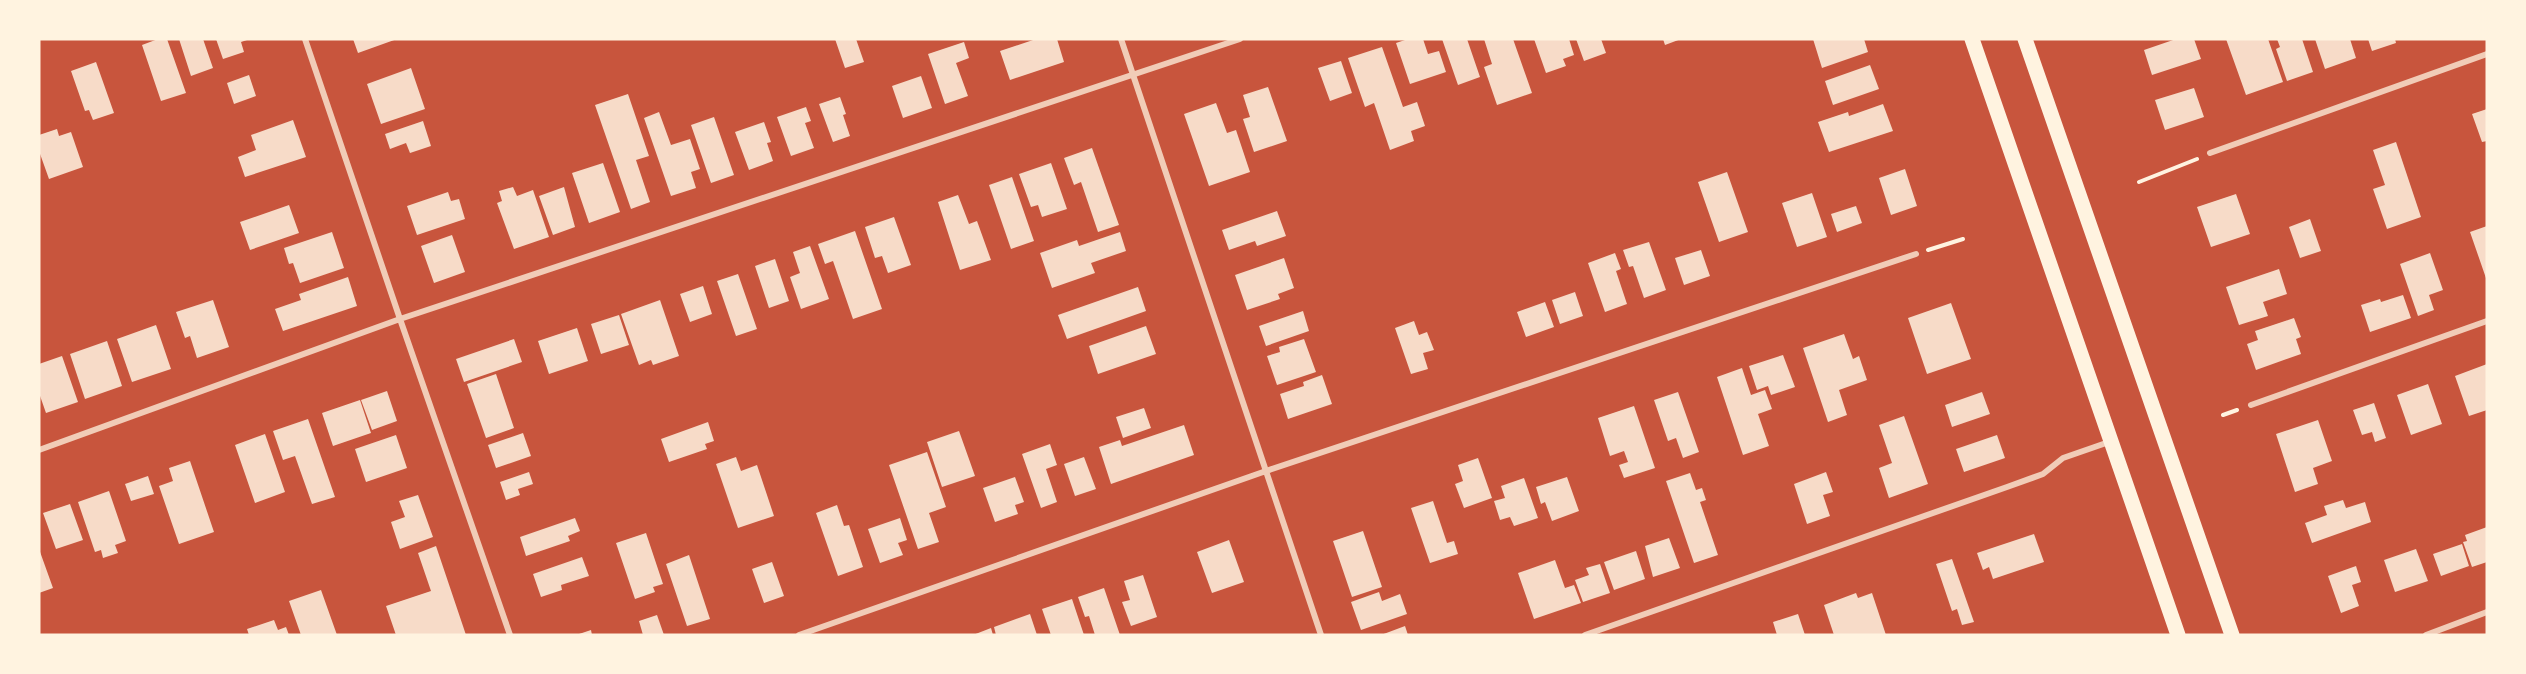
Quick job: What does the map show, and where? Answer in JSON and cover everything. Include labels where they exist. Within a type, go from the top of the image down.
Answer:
[{"type":"main road","points":[[1972,39],[2178,635]]},
{"type":"main road","points":[[2025,39],[2232,635]]},
{"type":"street","points":[[305,39],[510,635]]},
{"type":"street","points":[[1121,39],[1321,635]]},
{"type":"street","points":[[39,450],[400,319],[1240,39]]},
{"type":"street","points":[[2210,153],[2487,54]]},
{"type":"street","points":[[799,635],[1266,471],[1916,254]]},
{"type":"street","points":[[2251,405],[2487,321]]},
{"type":"street","points":[[1585,635],[2043,474],[2063,458],[2111,441]]},
{"type":"street","points":[[2426,635],[2487,612]]},
{"type":"path","points":[[2139,182],[2210,153]]},
{"type":"path","points":[[1916,254],[1963,239]]},
{"type":"building","points":[[158,39],[167,39],[186,93],[161,101],[142,45]]},
{"type":"building","points":[[179,39],[203,39],[213,68],[191,76]]},
{"type":"building","points":[[216,39],[250,39],[241,42],[244,52],[223,59]]},
{"type":"building","points":[[353,39],[397,39],[358,53]]},
{"type":"building","points":[[835,39],[856,39],[864,62],[845,68]]},
{"type":"building","points":[[1036,39],[1057,39],[1064,62],[1010,80],[1000,51]]},
{"type":"building","points":[[1408,39],[1423,39],[1428,54],[1439,51],[1446,72],[1410,84],[1396,43]]},
{"type":"building","points":[[1442,39],[1467,39],[1480,77],[1458,85]]},
{"type":"building","points":[[1484,39],[1513,39],[1532,93],[1497,105],[1484,67],[1492,64]]},
{"type":"building","points":[[1534,39],[1569,39],[1574,55],[1563,59],[1566,66],[1546,73]]},
{"type":"building","points":[[1576,39],[1601,39],[1606,53],[1584,61]]},
{"type":"building","points":[[1663,39],[1681,39],[1665,45]]},
{"type":"building","points":[[1813,39],[1864,39],[1868,52],[1822,68]]},
{"type":"building","points":[[2176,39],[2194,39],[2201,59],[2152,75],[2144,50]]},
{"type":"building","points":[[2226,39],[2268,39],[2283,82],[2246,95]]},
{"type":"building","points":[[2277,39],[2302,39],[2313,72],[2287,81],[2276,49],[2280,47]]},
{"type":"building","points":[[2315,39],[2350,39],[2356,58],[2325,69]]},
{"type":"building","points":[[2368,39],[2395,39],[2396,43],[2372,51]]},
{"type":"building","points":[[964,42],[969,58],[956,63],[968,96],[945,104],[928,54]]},
{"type":"building","points":[[1382,47],[1403,107],[1417,102],[1425,126],[1411,131],[1414,141],[1390,150],[1374,103],[1365,107],[1348,58]]},
{"type":"building","points":[[1341,61],[1352,93],[1330,101],[1318,68]]},
{"type":"building","points":[[96,62],[114,113],[93,120],[89,110],[85,111],[71,71]]},
{"type":"building","points":[[1870,65],[1879,89],[1833,105],[1825,81]]},
{"type":"building","points":[[411,68],[425,109],[381,124],[367,84]]},
{"type":"building","points":[[249,75],[256,96],[234,104],[227,83]]},
{"type":"building","points":[[921,76],[932,108],[903,118],[892,86]]},
{"type":"building","points":[[1268,87],[1287,141],[1254,152],[1243,119],[1250,117],[1243,95]]},
{"type":"building","points":[[2194,88],[2204,117],[2165,130],[2155,100]]},
{"type":"building","points":[[628,94],[649,156],[636,160],[650,202],[631,209],[595,105]]},
{"type":"building","points":[[840,97],[850,136],[833,142],[819,104]]},
{"type":"building","points":[[1216,103],[1227,133],[1236,130],[1250,172],[1209,186],[1184,114]]},
{"type":"building","points":[[1883,104],[1893,131],[1829,152],[1818,122],[1848,112],[1849,116]]},
{"type":"building","points":[[806,107],[811,121],[805,123],[814,148],[791,156],[777,117]]},
{"type":"building","points":[[2487,109],[2487,141],[2482,142],[2472,114]]},
{"type":"building","points":[[659,112],[671,145],[690,139],[700,169],[691,172],[696,188],[671,196],[644,118]]},
{"type":"building","points":[[714,117],[734,175],[711,183],[691,125]]},
{"type":"building","points":[[293,120],[306,157],[245,177],[238,157],[256,150],[251,135]]},
{"type":"building","points":[[423,121],[431,146],[410,153],[406,143],[390,149],[385,134]]},
{"type":"building","points":[[764,122],[771,142],[767,143],[773,161],[749,170],[735,132]]},
{"type":"building","points":[[57,129],[59,136],[71,132],[83,167],[49,179],[39,151],[39,135]]},
{"type":"building","points":[[2396,142],[2421,217],[2387,229],[2373,189],[2385,185],[2373,150]]},
{"type":"building","points":[[1092,148],[1119,225],[1098,232],[1081,182],[1074,185],[1064,158]]},
{"type":"building","points":[[603,163],[620,212],[589,223],[572,173]]},
{"type":"building","points":[[1051,163],[1067,209],[1042,217],[1038,205],[1031,207],[1019,174]]},
{"type":"building","points":[[1905,169],[1917,206],[1891,215],[1879,178]]},
{"type":"building","points":[[1727,172],[1748,232],[1719,242],[1698,182]]},
{"type":"building","points":[[1012,177],[1034,241],[1011,249],[989,185]]},
{"type":"building","points":[[513,187],[517,196],[533,190],[549,237],[514,249],[497,203],[502,201],[499,191]]},
{"type":"building","points":[[564,187],[575,227],[553,235],[539,196]]},
{"type":"building","points":[[448,192],[451,201],[459,199],[465,219],[417,235],[407,206]]},
{"type":"building","points":[[1812,193],[1827,237],[1797,247],[1782,203]]},
{"type":"building","points":[[2236,194],[2250,234],[2211,247],[2197,207]]},
{"type":"building","points":[[958,195],[969,224],[977,221],[991,260],[960,270],[938,202]]},
{"type":"building","points":[[289,205],[299,233],[250,250],[240,222]]},
{"type":"building","points":[[1856,206],[1862,223],[1837,232],[1831,214]]},
{"type":"building","points":[[1277,211],[1286,236],[1257,246],[1255,241],[1229,250],[1222,230]]},
{"type":"building","points":[[894,217],[911,265],[888,273],[882,256],[875,258],[865,227]]},
{"type":"building","points":[[2310,219],[2321,251],[2300,258],[2289,227]]},
{"type":"building","points":[[2487,226],[2487,281],[2470,232]]},
{"type":"building","points":[[855,231],[882,309],[853,319],[833,261],[825,264],[818,244]]},
{"type":"building","points":[[332,232],[344,268],[300,283],[293,263],[289,264],[284,248]]},
{"type":"building","points":[[1120,232],[1126,251],[1091,263],[1095,273],[1052,288],[1040,253],[1077,240],[1079,246]]},
{"type":"building","points":[[452,235],[465,272],[434,283],[421,246]]},
{"type":"building","points":[[1649,242],[1666,290],[1644,298],[1633,266],[1629,267],[1623,250]]},
{"type":"building","points":[[810,246],[829,299],[801,309],[790,277],[800,273],[793,252]]},
{"type":"building","points":[[1701,250],[1710,276],[1684,285],[1675,258]]},
{"type":"building","points":[[1615,253],[1621,269],[1616,271],[1627,304],[1605,312],[1588,263]]},
{"type":"building","points":[[2430,253],[2443,290],[2429,295],[2434,310],[2418,316],[2400,264]]},
{"type":"building","points":[[1284,258],[1294,288],[1278,294],[1280,299],[1247,310],[1235,275]]},
{"type":"building","points":[[775,259],[789,301],[769,308],[755,266]]},
{"type":"building","points":[[2279,269],[2287,294],[2263,302],[2268,316],[2239,325],[2226,287]]},
{"type":"building","points":[[738,274],[757,329],[736,336],[717,281]]},
{"type":"building","points":[[348,277],[357,306],[283,331],[275,309],[301,300],[299,294]]},
{"type":"building","points":[[703,286],[712,314],[690,322],[680,294]]},
{"type":"building","points":[[1138,287],[1146,311],[1067,339],[1058,315]]},
{"type":"building","points":[[1575,292],[1583,316],[1560,324],[1552,300]]},
{"type":"building","points":[[2403,295],[2411,318],[2370,332],[2361,305]]},
{"type":"building","points":[[213,300],[229,347],[197,358],[190,336],[185,338],[176,312]]},
{"type":"building","points":[[660,300],[679,356],[653,365],[651,360],[639,365],[621,314]]},
{"type":"building","points":[[1545,302],[1554,327],[1526,337],[1517,312]]},
{"type":"building","points":[[1951,303],[1971,359],[1927,374],[1908,318]]},
{"type":"building","points":[[1303,311],[1309,331],[1266,346],[1259,326]]},
{"type":"building","points":[[619,315],[629,345],[601,354],[591,324]]},
{"type":"building","points":[[2294,318],[2301,337],[2296,339],[2301,354],[2256,370],[2247,344],[2258,340],[2255,331]]},
{"type":"building","points":[[1414,321],[1419,335],[1427,332],[1434,350],[1423,353],[1428,369],[1411,374],[1395,328]]},
{"type":"building","points":[[156,325],[171,369],[132,382],[117,339]]},
{"type":"building","points":[[1146,326],[1156,354],[1098,374],[1089,346]]},
{"type":"building","points":[[577,328],[588,361],[549,374],[538,341]]},
{"type":"building","points":[[1844,334],[1853,359],[1859,356],[1867,380],[1839,390],[1847,415],[1828,422],[1803,348]]},
{"type":"building","points":[[514,339],[522,362],[464,382],[456,359]]},
{"type":"building","points":[[1304,339],[1316,372],[1277,385],[1267,356],[1280,352],[1279,347]]},
{"type":"building","points":[[107,341],[122,386],[85,399],[70,354]]},
{"type":"building","points":[[1783,355],[1795,387],[1771,395],[1768,386],[1757,390],[1749,366]]},
{"type":"building","points":[[62,356],[78,402],[46,413],[39,393],[39,364]]},
{"type":"building","points":[[2487,364],[2487,410],[2469,416],[2455,376]]},
{"type":"building","points":[[1742,368],[1751,395],[1765,390],[1772,409],[1758,414],[1769,446],[1743,455],[1717,377]]},
{"type":"building","points":[[496,374],[514,428],[486,438],[467,384]]},
{"type":"building","points":[[1322,375],[1332,404],[1288,419],[1280,394],[1304,386],[1303,382]]},
{"type":"building","points":[[2428,384],[2442,424],[2411,435],[2397,395]]},
{"type":"building","points":[[387,391],[397,421],[372,430],[361,400]]},
{"type":"building","points":[[1678,392],[1699,452],[1683,458],[1676,438],[1668,441],[1654,400]]},
{"type":"building","points":[[1982,392],[1990,414],[1952,427],[1945,405]]},
{"type":"building","points":[[360,400],[371,433],[333,446],[322,413]]},
{"type":"building","points":[[2374,403],[2386,438],[2375,442],[2372,432],[2362,435],[2353,410]]},
{"type":"building","points":[[1634,406],[1655,468],[1624,478],[1619,465],[1628,462],[1624,451],[1610,456],[1598,418]]},
{"type":"building","points":[[1144,408],[1151,428],[1123,438],[1116,417]]},
{"type":"building","points":[[1904,416],[1928,484],[1889,498],[1879,468],[1892,463],[1879,425]]},
{"type":"building","points":[[308,419],[335,497],[312,504],[295,456],[283,460],[273,431]]},
{"type":"building","points":[[2318,420],[2332,461],[2313,468],[2318,484],[2295,492],[2276,434]]},
{"type":"building","points":[[708,422],[714,441],[705,444],[707,449],[669,462],[661,439]]},
{"type":"building","points":[[1184,425],[1194,455],[1111,484],[1099,447],[1120,440],[1122,446]]},
{"type":"building","points":[[959,431],[975,476],[942,487],[927,442]]},
{"type":"building","points":[[523,433],[531,456],[496,468],[488,445]]},
{"type":"building","points":[[265,434],[285,492],[255,503],[235,445]]},
{"type":"building","points":[[396,435],[407,468],[366,482],[355,449]]},
{"type":"building","points":[[1997,435],[2005,458],[1964,472],[1956,449]]},
{"type":"building","points":[[1050,444],[1057,465],[1046,469],[1057,502],[1041,508],[1022,454]]},
{"type":"building","points":[[927,452],[946,507],[929,513],[939,542],[918,549],[889,465]]},
{"type":"building","points":[[736,457],[741,471],[757,465],[774,516],[738,528],[716,464]]},
{"type":"building","points":[[1084,457],[1096,489],[1075,496],[1064,464]]},
{"type":"building","points":[[1478,458],[1492,498],[1464,508],[1455,484],[1463,481],[1458,465]]},
{"type":"building","points":[[190,461],[214,532],[179,544],[159,486],[173,481],[169,468]]},
{"type":"building","points":[[529,472],[533,484],[518,489],[520,495],[506,500],[500,482]]},
{"type":"building","points":[[1826,472],[1833,492],[1823,495],[1830,516],[1807,524],[1794,484]]},
{"type":"building","points":[[1690,473],[1696,490],[1702,488],[1706,500],[1700,502],[1718,555],[1694,563],[1666,481]]},
{"type":"building","points":[[148,476],[154,494],[131,501],[125,484]]},
{"type":"building","points":[[1015,477],[1024,502],[1015,505],[1018,514],[995,522],[983,488]]},
{"type":"building","points":[[1567,477],[1579,511],[1552,521],[1545,502],[1541,504],[1536,487]]},
{"type":"building","points":[[1524,478],[1538,518],[1514,526],[1510,517],[1500,520],[1494,501],[1505,498],[1501,486]]},
{"type":"building","points":[[109,491],[126,541],[115,545],[118,553],[103,558],[101,550],[95,552],[78,502]]},
{"type":"building","points":[[418,495],[433,537],[400,549],[391,522],[405,517],[399,501]]},
{"type":"building","points":[[2343,500],[2346,508],[2365,502],[2371,522],[2312,543],[2305,523],[2327,515],[2324,506]]},
{"type":"building","points":[[1433,501],[1447,543],[1454,541],[1458,554],[1430,563],[1411,508]]},
{"type":"building","points":[[70,504],[83,540],[56,549],[43,513]]},
{"type":"building","points":[[837,505],[844,526],[849,525],[863,567],[838,576],[816,513]]},
{"type":"building","points":[[575,518],[580,531],[568,536],[570,541],[526,556],[520,537]]},
{"type":"building","points":[[900,518],[907,540],[898,543],[903,555],[880,563],[868,529]]},
{"type":"building","points":[[2487,527],[2487,562],[2472,567],[2463,542],[2467,541],[2465,535]]},
{"type":"building","points":[[1363,531],[1382,587],[1352,597],[1333,541]]},
{"type":"building","points":[[646,533],[663,584],[653,587],[655,592],[635,599],[616,543]]},
{"type":"building","points":[[2034,534],[2044,562],[1993,579],[1989,567],[1983,570],[1977,553]]},
{"type":"building","points":[[1669,538],[1680,568],[1653,577],[1645,546]]},
{"type":"building","points":[[1229,540],[1244,582],[1212,593],[1197,552]]},
{"type":"building","points":[[2462,544],[2469,566],[2441,576],[2433,554]]},
{"type":"building","points":[[436,546],[466,635],[396,635],[386,606],[431,591],[418,553]]},
{"type":"building","points":[[39,549],[53,588],[39,593]]},
{"type":"building","points":[[2416,549],[2428,581],[2395,592],[2384,560]]},
{"type":"building","points":[[1636,551],[1645,579],[1614,590],[1604,562]]},
{"type":"building","points":[[689,555],[710,619],[687,626],[666,564]]},
{"type":"building","points":[[582,557],[589,576],[561,585],[562,590],[541,597],[533,574]]},
{"type":"building","points":[[1952,559],[1974,622],[1962,625],[1957,609],[1952,611],[1936,564]]},
{"type":"building","points":[[1555,560],[1565,588],[1574,585],[1581,603],[1534,619],[1518,573]]},
{"type":"building","points":[[772,562],[784,596],[764,603],[752,569]]},
{"type":"building","points":[[1600,564],[1610,593],[1583,602],[1575,580],[1589,575],[1586,568]]},
{"type":"building","points":[[2356,566],[2361,582],[2352,585],[2359,606],[2341,613],[2328,576]]},
{"type":"building","points":[[1143,575],[1157,617],[1131,626],[1122,602],[1130,600],[1124,581]]},
{"type":"building","points":[[1104,588],[1120,635],[1095,635],[1089,616],[1085,617],[1078,597]]},
{"type":"building","points":[[321,590],[337,635],[301,635],[289,601]]},
{"type":"building","points":[[1379,592],[1382,601],[1400,594],[1407,614],[1361,630],[1351,602]]},
{"type":"building","points":[[1856,593],[1858,598],[1872,593],[1886,635],[1834,635],[1824,605]]},
{"type":"building","points":[[1072,599],[1084,635],[1051,635],[1042,609]]},
{"type":"building","points":[[1030,614],[1037,635],[996,635],[994,627]]},
{"type":"building","points":[[1798,614],[1805,635],[1777,635],[1773,622]]},
{"type":"building","points":[[657,615],[664,635],[643,635],[639,621]]},
{"type":"building","points":[[274,620],[278,630],[286,627],[289,635],[249,635],[247,629]]},
{"type":"building","points":[[1405,626],[1408,635],[1381,635]]},
{"type":"building","points":[[991,628],[993,635],[973,635]]},
{"type":"building","points":[[591,630],[592,635],[576,635]]}]
